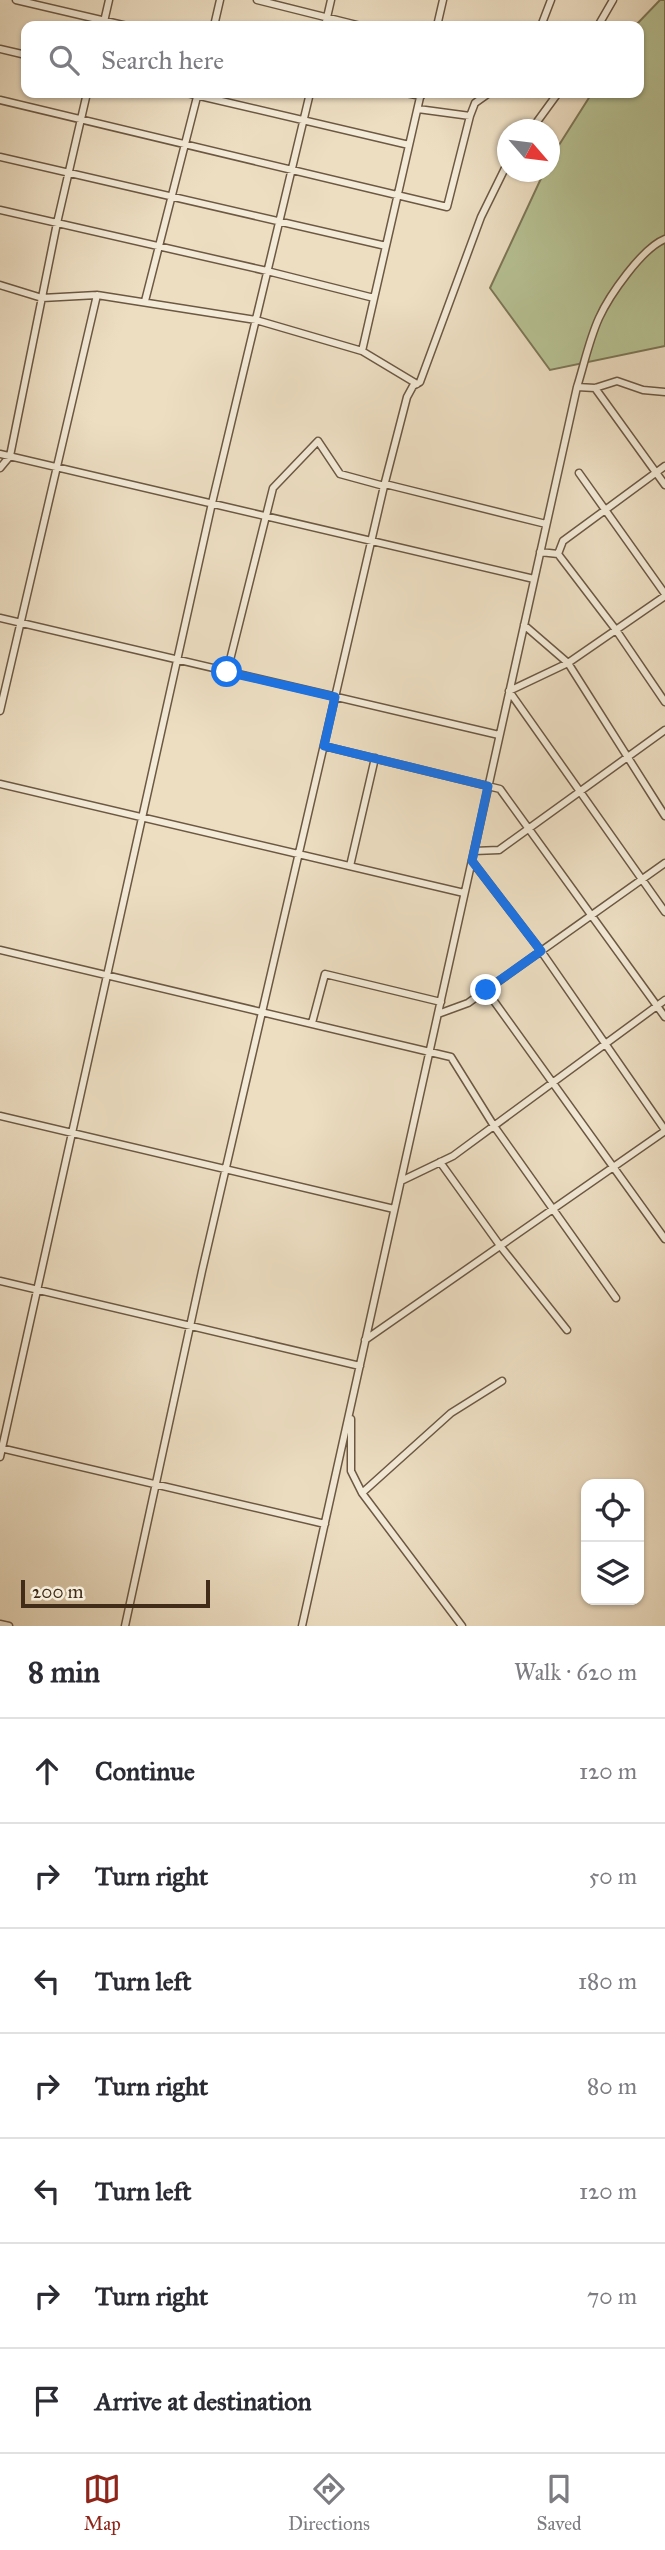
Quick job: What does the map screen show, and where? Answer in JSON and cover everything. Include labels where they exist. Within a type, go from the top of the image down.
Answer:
[{"type":"street","points":[[16,0],[93,21]]},
{"type":"street","points":[[105,21],[109,0]]},
{"type":"street","points":[[215,21],[220,0]]},
{"type":"street","points":[[257,0],[340,21]]},
{"type":"street","points":[[326,21],[331,0]]},
{"type":"street","points":[[438,21],[443,0]]},
{"type":"street","points":[[543,21],[551,0]]},
{"type":"street","points":[[601,21],[613,0]]},
{"type":"street","points":[[0,49],[21,54]]},
{"type":"street","points":[[0,468],[10,456],[57,223],[86,98]]},
{"type":"street","points":[[145,301],[174,198],[197,98]]},
{"type":"street","points":[[214,98],[409,145]]},
{"type":"street","points":[[0,1457],[212,503],[309,98]]},
{"type":"street","points":[[362,351],[420,98]]},
{"type":"street","points":[[0,100],[447,207],[470,116],[475,103],[482,98]]},
{"type":"street","points":[[539,119],[554,98]]},
{"type":"street","points":[[418,110],[470,116]]},
{"type":"street","points":[[0,157],[386,246]]},
{"type":"street","points":[[125,1626],[154,1484],[384,485],[407,397],[425,371],[481,217],[498,182]]},
{"type":"street","points":[[0,210],[374,298]]},
{"type":"street","points":[[302,1626],[577,387],[599,317],[653,243],[665,239]]},
{"type":"street","points":[[0,285],[42,298],[97,295],[256,320],[362,351],[417,384]]},
{"type":"street","points":[[0,711],[97,295]]},
{"type":"street","points":[[577,387],[595,388],[617,381],[643,390],[665,392]]},
{"type":"street","points":[[595,388],[665,485]]},
{"type":"street","points":[[227,672],[273,488],[318,441],[340,474],[546,524]]},
{"type":"street","points":[[0,454],[534,579]]},
{"type":"street","points":[[558,554],[563,541],[665,466]]},
{"type":"street","points":[[509,691],[568,663],[665,595],[579,473]]},
{"type":"street","points":[[540,552],[558,554],[616,630],[665,702]]},
{"type":"street","points":[[0,618],[499,735]]},
{"type":"street","points":[[524,625],[568,663],[665,816]]},
{"type":"street","points":[[509,691],[665,912]]},
{"type":"street","points":[[474,851],[499,850],[665,730]]},
{"type":"street","points":[[324,746],[500,789],[665,1017]]},
{"type":"street","points":[[350,866],[375,758]]},
{"type":"street","points":[[0,783],[464,893]]},
{"type":"street","points":[[365,1340],[665,1131],[541,951],[472,861]]},
{"type":"street","points":[[438,1014],[468,1003],[665,863]]},
{"type":"street","points":[[0,950],[451,1056],[494,1126],[616,1298]]},
{"type":"street","points":[[312,1023],[325,974],[440,1002]]},
{"type":"street","points":[[486,990],[665,1239]]},
{"type":"street","points":[[401,1181],[440,1162],[494,1126],[665,1000]]},
{"type":"street","points":[[0,1116],[394,1209]]},
{"type":"street","points":[[440,1162],[501,1247],[567,1330]]},
{"type":"street","points":[[0,1281],[360,1366]]},
{"type":"street","points":[[362,1493],[451,1413],[502,1381]]},
{"type":"street","points":[[351,1408],[351,1471],[362,1493],[462,1626]]},
{"type":"street","points":[[1,1448],[325,1524]]},
{"type":"street","points":[[0,1624],[9,1626]]},
{"type":"green space","points":[[660,0],[665,0],[665,346],[550,370],[490,288],[539,182],[560,182],[560,143],[589,98],[644,98],[644,21],[640,21]]},
{"type":"route","points":[[227,672],[335,697],[324,746],[488,786],[472,861],[541,951],[486,990]]}]
